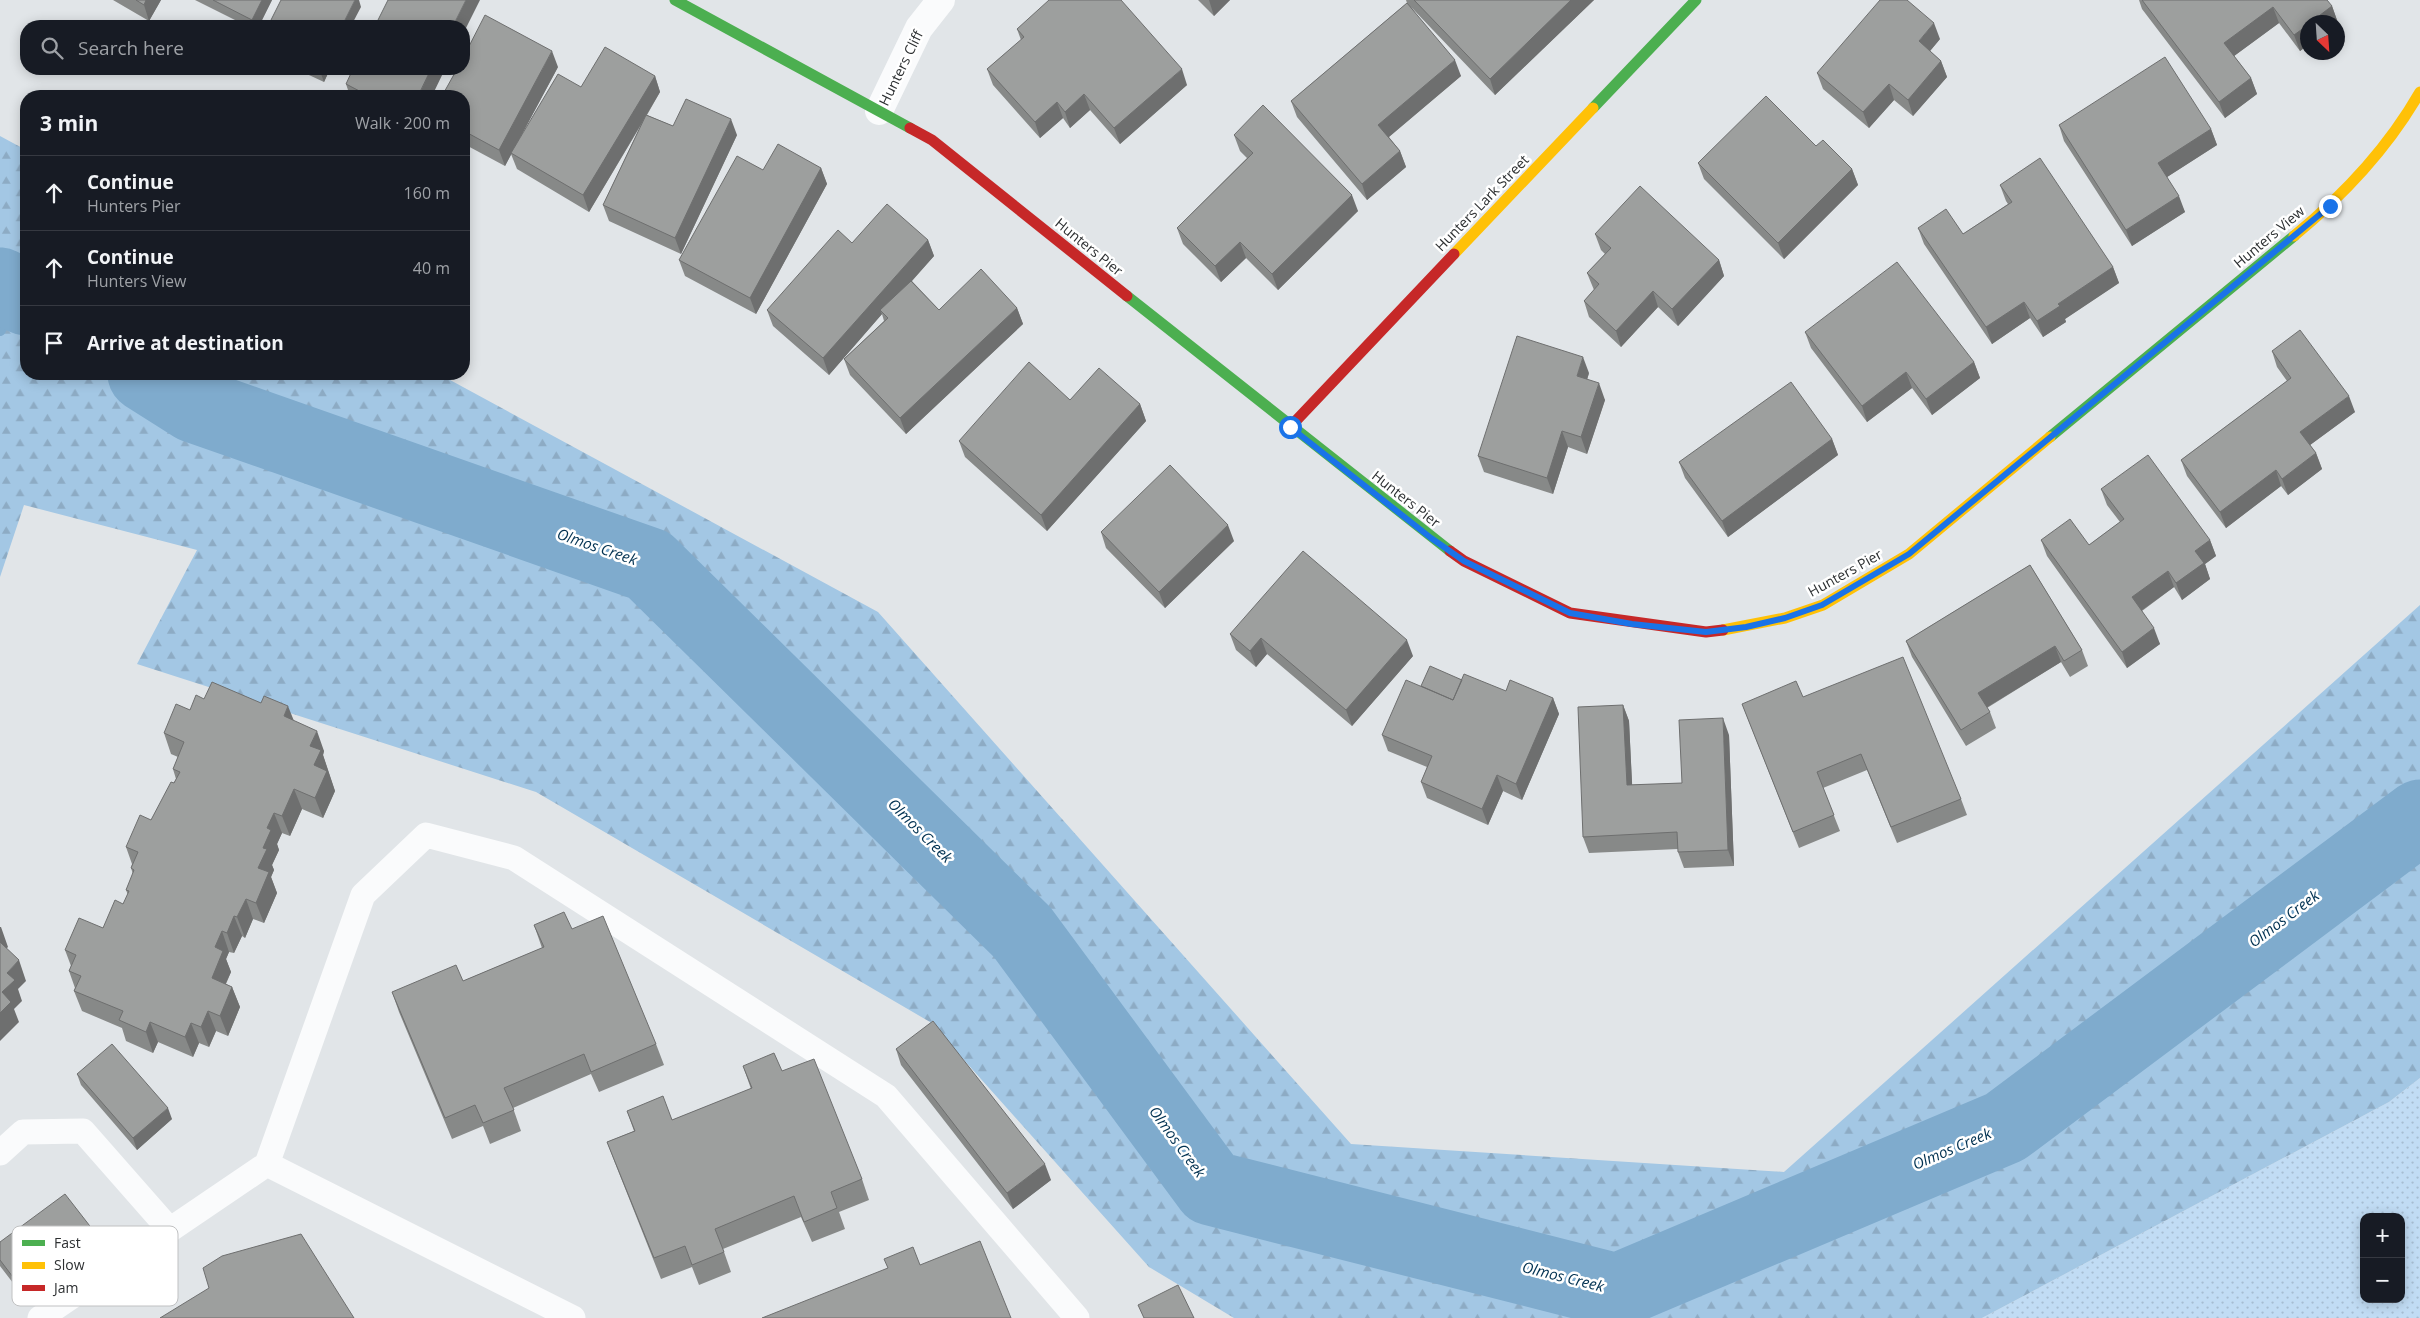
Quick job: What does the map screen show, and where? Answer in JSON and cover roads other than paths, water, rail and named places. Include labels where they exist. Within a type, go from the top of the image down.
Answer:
[{"type":"street","name":"Hunters Pier","points":[[675,0],[932,140],[1431,538],[1473,566],[1570,613],[1632,624],[1706,632],[1769,622],[1822,605],[1909,554],[2161,346]]},
{"type":"street","name":"Hunters Cliff","points":[[880,111],[919,28],[941,0]]},
{"type":"street","name":"Hunters Lark Street","points":[[1290,427],[1696,0]]},
{"type":"street","name":"Hunters View","points":[[2161,346],[2330,206],[2374,158],[2420,92]]},
{"type":"lane","points":[[176,1226],[267,1164],[363,895],[426,836],[514,858],[886,1096],[1078,1318]]},
{"type":"lane","points":[[0,1153],[23,1132],[83,1131],[166,1226]]},
{"type":"lane","points":[[267,1164],[573,1318]]},
{"type":"lane","points":[[40,1318],[58,1306]]},
{"type":"waterway","name":"Olmos Creek","points":[[0,285],[20,295]]},
{"type":"waterway","points":[[0,330],[18,293]]},
{"type":"waterway","name":"Olmos Creek","points":[[154,380],[194,405],[649,565],[1022,932],[1211,1188],[1617,1291],[2005,1127],[2420,817]]}]
